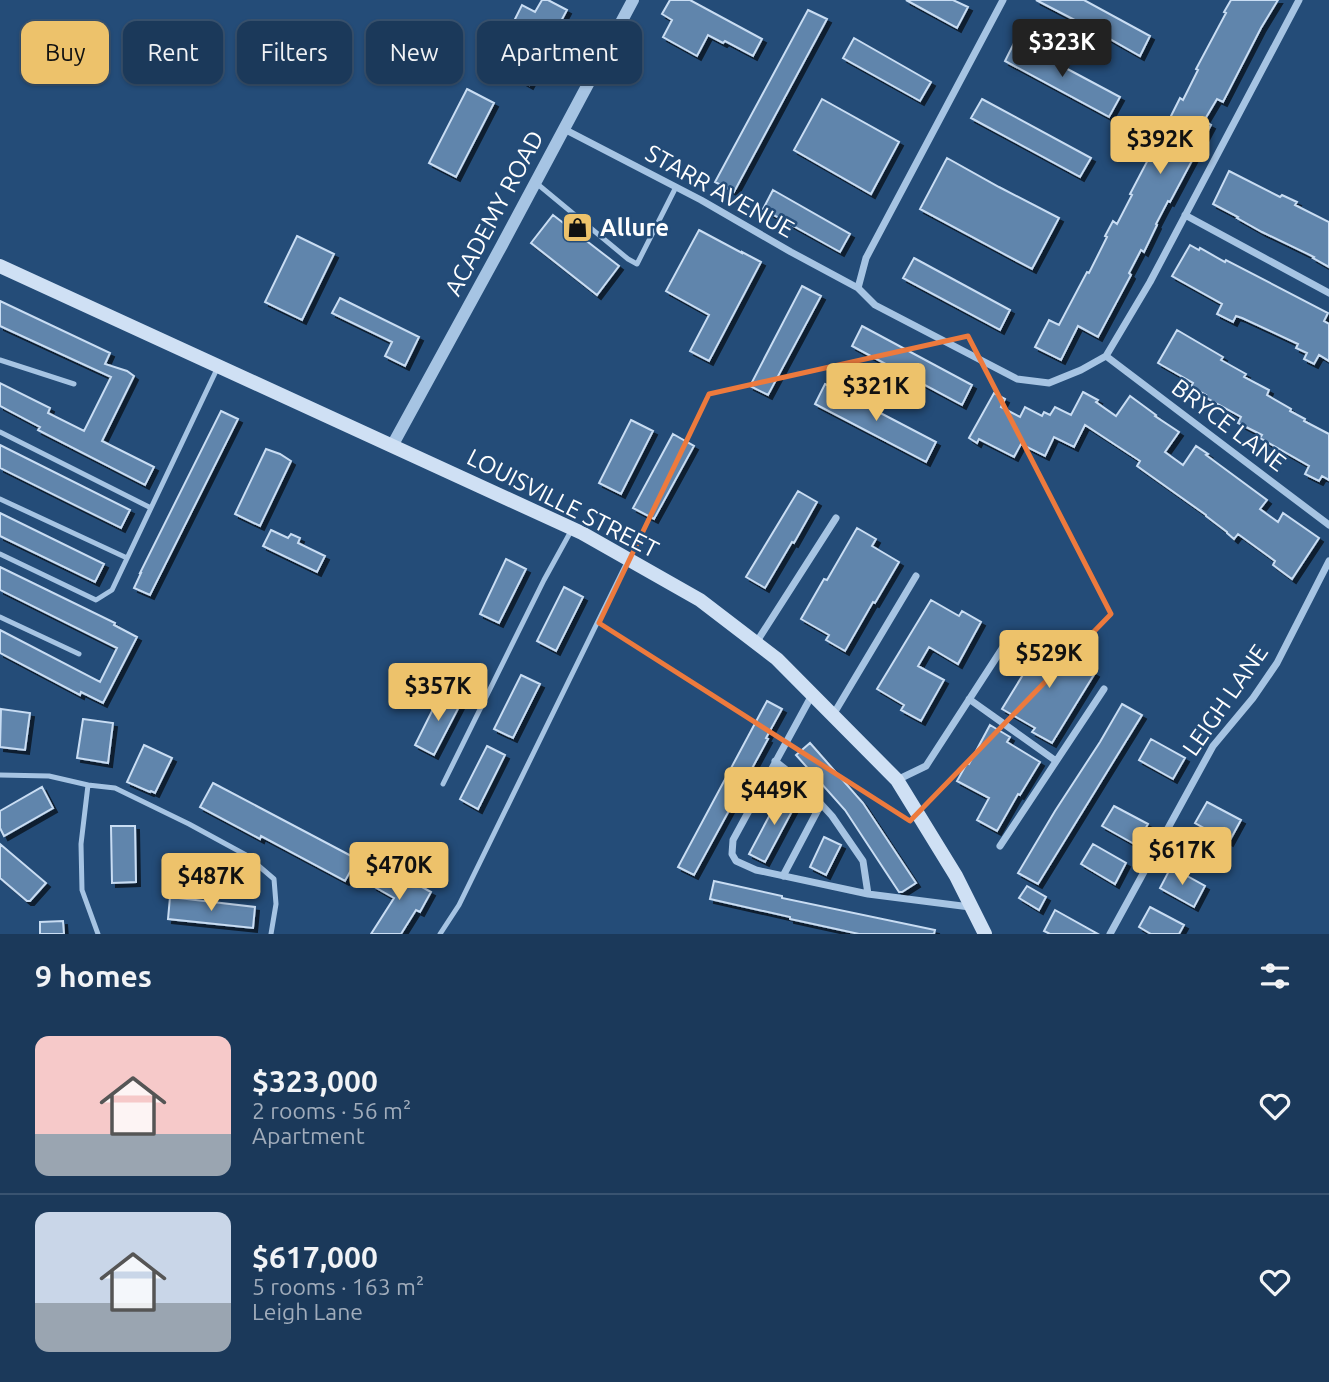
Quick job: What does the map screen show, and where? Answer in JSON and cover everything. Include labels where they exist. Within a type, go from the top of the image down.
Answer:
[{"type":"main road","name":"LOUISVILLE STREET","points":[[0,266],[573,529],[700,600],[776,659],[897,780],[957,876],[985,934]]},
{"type":"street","name":"ACADEMY ROAD","points":[[392,446],[633,0]]},
{"type":"street","points":[[858,288],[866,258],[1003,0]]},
{"type":"street","points":[[1107,356],[1150,282],[1299,0]]},
{"type":"street","name":"STARR AVENUE","points":[[563,128],[858,288],[875,305],[1017,379],[1049,383],[1107,356]]},
{"type":"street","points":[[1185,215],[1329,293]]},
{"type":"street","name":"BRYCE LANE","points":[[1107,356],[1329,525]]},
{"type":"street","points":[[756,643],[836,518]]},
{"type":"street","name":"LEIGH LANE","points":[[1110,934],[1213,746],[1253,698],[1277,663],[1329,561]]},
{"type":"street","points":[[832,715],[916,576]]},
{"type":"street","points":[[897,780],[926,766],[1009,638]]},
{"type":"street","points":[[1000,846],[1104,689]]},
{"type":"street","points":[[812,695],[733,840],[732,854],[736,861],[756,870],[868,894],[972,907]]},
{"type":"street","points":[[970,699],[1056,761]]},
{"type":"street","points":[[775,761],[799,780],[832,816],[863,862],[868,894]]},
{"type":"street","points":[[783,876],[821,804]]},
{"type":"lane","points":[[535,182],[628,260],[637,264],[676,187]]},
{"type":"lane","points":[[0,360],[74,384]]},
{"type":"lane","points":[[0,554],[96,600],[112,590],[218,366]]},
{"type":"lane","points":[[0,432],[151,508]]},
{"type":"lane","points":[[0,499],[127,558]]},
{"type":"lane","points":[[443,784],[544,580],[573,529]]},
{"type":"lane","points":[[440,934],[459,905],[628,559]]},
{"type":"lane","points":[[0,617],[79,654]]},
{"type":"lane","points":[[0,775],[49,776],[115,788],[247,855],[274,879],[276,904],[271,934]]},
{"type":"lane","points":[[88,785],[81,844],[82,890],[98,934]]},
{"type":"highlighted area","points":[[968,336],[1111,614],[910,821],[599,623],[709,394]]},
{"type":"building","points":[[542,0],[548,0],[567,10],[561,21],[514,21],[522,5],[535,12]]},
{"type":"building","points":[[670,0],[690,0],[762,39],[753,56],[708,35],[697,56],[663,37],[672,20],[662,14]]},
{"type":"building","points":[[906,0],[953,0],[968,7],[957,28]]},
{"type":"building","points":[[1036,0],[1084,0],[1150,36],[1140,56]]},
{"type":"building","points":[[1231,0],[1278,0],[1223,102],[1217,99],[1204,121],[1211,125],[1170,202],[1168,201],[1144,252],[1141,250],[1129,273],[1131,275],[1098,337],[1078,326],[1061,360],[1035,347],[1049,320],[1059,325],[1087,272],[1089,273],[1113,221],[1117,224],[1159,136],[1180,98],[1183,100]]},
{"type":"building","points":[[808,10],[827,19],[734,192],[715,182]]},
{"type":"building","points":[[854,38],[931,82],[920,101],[843,58]]},
{"type":"building","points":[[1015,41],[1120,97],[1109,117],[1005,61]]},
{"type":"building","points":[[467,89],[494,103],[456,177],[429,163]]},
{"type":"building","points":[[822,99],[899,142],[871,194],[794,150]]},
{"type":"building","points":[[982,99],[1091,158],[1080,177],[971,118]]},
{"type":"building","points":[[947,158],[1059,218],[1032,269],[920,209]]},
{"type":"building","points":[[1229,171],[1280,197],[1282,195],[1297,202],[1295,205],[1329,222],[1329,267],[1213,204]]},
{"type":"building","points":[[773,190],[850,234],[840,252],[763,209]]},
{"type":"building","points":[[553,215],[619,266],[597,295],[531,243]]},
{"type":"building","points":[[699,230],[761,262],[709,361],[690,351],[709,315],[666,291]]},
{"type":"building","points":[[297,236],[334,254],[302,320],[265,302]]},
{"type":"building","points":[[1190,245],[1225,262],[1226,260],[1328,313],[1324,321],[1329,324],[1329,361],[1319,355],[1314,364],[1304,359],[1307,353],[1296,348],[1298,344],[1242,318],[1236,316],[1233,322],[1217,314],[1222,304],[1172,276]]},
{"type":"building","points":[[914,258],[1010,310],[1000,330],[903,278]]},
{"type":"building","points":[[802,286],[821,296],[768,395],[750,386]]},
{"type":"building","points":[[340,298],[419,337],[405,366],[385,356],[392,342],[332,313]]},
{"type":"building","points":[[0,301],[110,353],[105,364],[134,376],[102,441],[154,467],[145,485],[38,430],[40,427],[0,406],[0,383],[50,408],[48,413],[84,431],[111,377],[0,326]]},
{"type":"building","points":[[862,326],[972,385],[962,405],[852,346]]},
{"type":"building","points":[[1177,330],[1223,357],[1221,360],[1246,374],[1244,377],[1269,390],[1267,395],[1291,409],[1290,411],[1305,419],[1304,421],[1329,434],[1329,480],[1322,476],[1319,481],[1305,474],[1309,466],[1260,438],[1262,435],[1238,423],[1241,417],[1205,397],[1206,395],[1191,387],[1193,383],[1158,363]]},
{"type":"building","points":[[825,384],[936,442],[926,462],[815,404]]},
{"type":"building","points":[[1083,392],[1098,400],[1096,402],[1116,416],[1130,396],[1179,432],[1165,452],[1183,465],[1196,446],[1267,500],[1260,509],[1278,522],[1283,513],[1319,538],[1292,579],[1273,565],[1275,561],[1238,534],[1234,539],[1206,515],[1137,466],[1140,461],[1085,425],[1074,447],[1054,437],[1045,456],[1021,444],[1014,457],[979,439],[977,443],[969,438],[994,393],[1005,399],[1001,407],[1020,417],[1025,407],[1042,416],[1044,412],[1050,415],[1055,407],[1071,415]]},
{"type":"building","points":[[221,411],[238,419],[150,595],[134,588],[140,573]]},
{"type":"building","points":[[631,420],[653,431],[621,494],[599,483]]},
{"type":"building","points":[[673,434],[694,446],[654,519],[633,508]]},
{"type":"building","points":[[0,445],[130,510],[121,528],[0,468]]},
{"type":"building","points":[[266,449],[291,461],[260,526],[235,514]]},
{"type":"building","points":[[798,491],[817,502],[765,588],[746,577]]},
{"type":"building","points":[[0,513],[104,564],[95,582],[0,536]]},
{"type":"building","points":[[857,528],[876,539],[872,546],[899,562],[845,651],[826,640],[829,635],[801,619]]},
{"type":"building","points":[[271,530],[288,538],[291,534],[300,538],[298,543],[325,556],[317,572],[263,546]]},
{"type":"building","points":[[506,559],[526,569],[499,623],[480,614]]},
{"type":"building","points":[[0,567],[115,623],[114,625],[137,637],[103,703],[81,692],[80,695],[0,653],[0,630],[100,682],[117,648],[0,590]]},
{"type":"building","points":[[564,587],[583,597],[556,651],[537,641]]},
{"type":"building","points":[[931,600],[959,616],[962,611],[981,622],[958,664],[929,647],[918,666],[944,680],[921,721],[901,710],[904,705],[877,689]]},
{"type":"building","points":[[1046,637],[1066,649],[1063,654],[1095,673],[1052,743],[1032,732],[1035,728],[1002,709]]},
{"type":"building","points":[[521,675],[540,684],[513,738],[494,729]]},
{"type":"building","points":[[442,691],[462,701],[434,755],[415,745]]},
{"type":"building","points":[[767,701],[782,709],[694,875],[678,867]]},
{"type":"building","points":[[1122,704],[1142,715],[1038,884],[1018,873]]},
{"type":"building","points":[[1,709],[30,713],[25,750],[0,747]]},
{"type":"building","points":[[83,719],[113,723],[108,763],[77,758]]},
{"type":"building","points":[[990,725],[1010,737],[1007,742],[1040,762],[997,831],[977,820],[989,798],[957,781]]},
{"type":"building","points":[[1151,739],[1185,758],[1173,779],[1139,760]]},
{"type":"building","points":[[810,743],[863,803],[916,883],[899,892],[845,810],[796,755]]},
{"type":"building","points":[[144,745],[172,758],[155,793],[127,782]]},
{"type":"building","points":[[487,746],[505,755],[478,809],[460,799]]},
{"type":"building","points":[[213,783],[357,859],[345,881],[200,807]]},
{"type":"building","points":[[42,787],[53,808],[4,836],[0,828],[0,811]]},
{"type":"building","points":[[782,792],[798,800],[765,862],[749,854]]},
{"type":"building","points":[[1207,802],[1241,820],[1229,842],[1195,823]]},
{"type":"building","points":[[1114,806],[1148,824],[1136,845],[1102,826]]},
{"type":"building","points":[[111,826],[135,826],[136,882],[112,883]]},
{"type":"building","points":[[824,837],[841,845],[826,875],[810,867]]},
{"type":"building","points":[[0,844],[46,883],[30,901],[0,878]]},
{"type":"building","points":[[1093,844],[1126,863],[1115,884],[1081,864]]},
{"type":"building","points":[[384,866],[431,892],[420,912],[416,910],[401,934],[371,934],[394,898],[373,886]]},
{"type":"building","points":[[1171,867],[1205,886],[1194,907],[1160,888]]},
{"type":"building","points":[[714,881],[935,930],[934,934],[859,934],[790,919],[710,899]]},
{"type":"building","points":[[1027,886],[1046,897],[1039,910],[1019,898]]},
{"type":"building","points":[[170,897],[255,907],[253,928],[168,919]]},
{"type":"building","points":[[1150,907],[1184,925],[1179,934],[1151,934],[1139,927]]},
{"type":"building","points":[[1055,910],[1098,934],[1050,934],[1044,931]]},
{"type":"building","points":[[63,921],[64,934],[40,934],[40,922]]},
{"type":"place","name":"Allure","points":[[577,227]]}]
